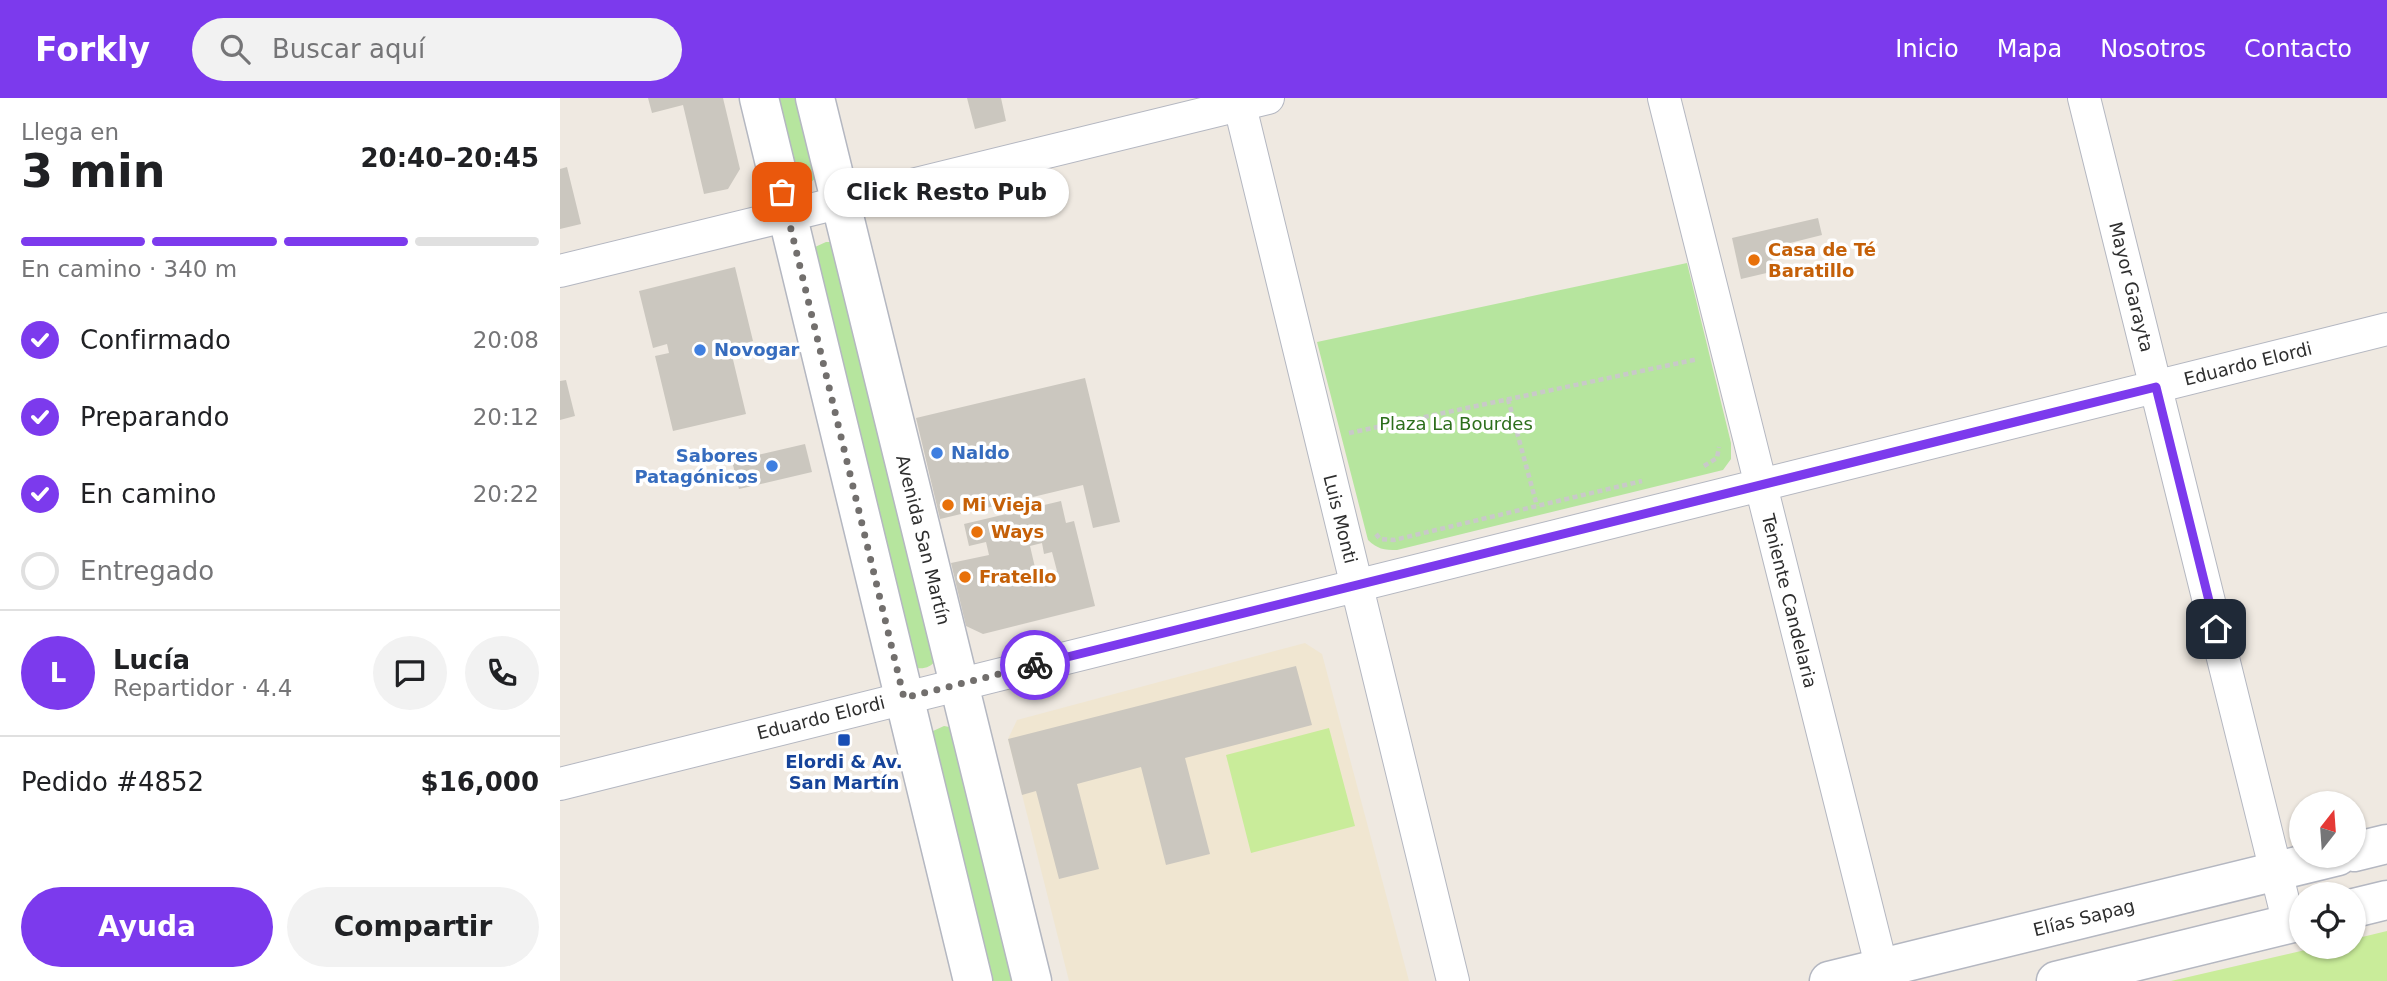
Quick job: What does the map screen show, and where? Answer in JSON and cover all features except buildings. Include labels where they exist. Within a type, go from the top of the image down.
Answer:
[{"type":"street","points":[[760,98],[973,981]]},
{"type":"street","name":"Avenida San Martín","points":[[815,98],[1032,981]]},
{"type":"street","name":"Teniente Candelaria","points":[[1664,98],[1883,975]]},
{"type":"street","name":"Mayor Garayta","points":[[2084,98],[2276,871],[2289,907]]},
{"type":"street","points":[[560,271],[1248,100]]},
{"type":"street","name":"Luis Monti","points":[[1248,100],[1356,586],[1453,981]]},
{"type":"street","name":"Eduardo Elordi","points":[[560,783],[2387,329]]},
{"type":"street","points":[[2366,849],[2387,844]]},
{"type":"street","name":"Elías Sapag","points":[[1829,981],[1883,975],[2289,868]]},
{"type":"street","points":[[2366,905],[2387,900]]},
{"type":"street","points":[[2056,981],[2289,924]]},
{"type":"path","points":[[1695,346],[1701,372]]},
{"type":"path","points":[[1346,420],[1349,433],[1698,359]]},
{"type":"path","points":[[1508,399],[1537,506]]},
{"type":"path","points":[[1691,470],[1717,458],[1720,445]]},
{"type":"path","points":[[1373,528],[1380,538],[1394,540],[1653,479]]},
{"type":"shaded area","points":[[1305,643],[1322,654],[1409,981],[1069,981],[1008,739],[1017,720]]},
{"type":"green space","points":[[768,98],[805,98],[819,175],[810,183],[798,184]]},
{"type":"green space","points":[[831,242],[936,660],[925,668],[916,668],[812,252],[815,247]]},
{"type":"green space","name":"Plaza La Bourdes","points":[[1687,263],[1731,443],[1731,459],[1723,470],[1397,550],[1381,548],[1368,540],[1317,342]]},
{"type":"green space","points":[[944,726],[955,728],[1021,981],[984,981],[930,736],[933,731]]},
{"type":"green space","points":[[1329,728],[1355,826],[1251,853],[1226,755]]},
{"type":"green space","points":[[2387,931],[2387,981],[2171,981],[2289,954],[2289,959],[2366,959],[2366,936]]},
{"type":"way so far","points":[[782,192],[904,698],[1035,665]]},
{"type":"place","name":"Click Resto Pub","points":[[782,192]]},
{"type":"place","name":"Casa de Té Baratillo","points":[[1754,260]]},
{"type":"place","name":"Novogar","points":[[700,350]]},
{"type":"place","name":"Naldo","points":[[937,453]]},
{"type":"place","name":"Sabores Patagónicos","points":[[772,466]]},
{"type":"place","name":"Mi Vieja","points":[[948,505]]},
{"type":"place","name":"Ways","points":[[977,532]]},
{"type":"place","name":"Fratello","points":[[965,577]]},
{"type":"place","name":"Elordi & Av. San Martín","points":[[844,740]]},
{"type":"route","points":[[1035,665],[2156,387],[2216,629]]}]
